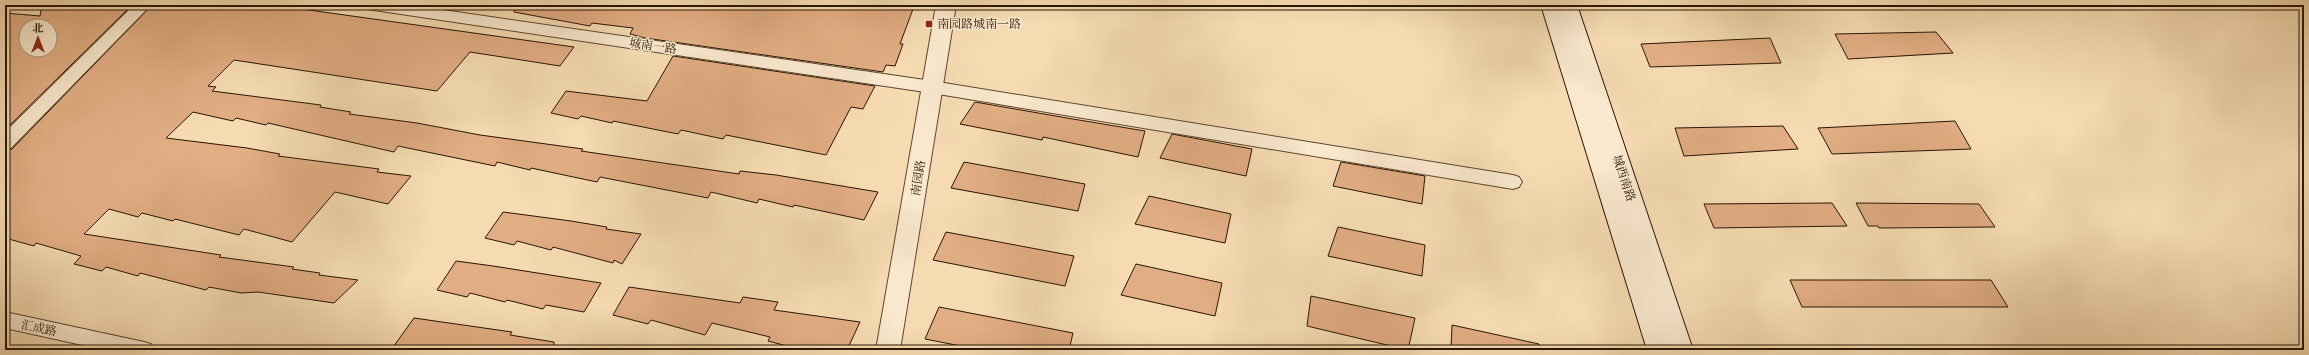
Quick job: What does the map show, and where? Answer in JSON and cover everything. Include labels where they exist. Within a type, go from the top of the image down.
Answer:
[{"type":"main road","name":"南园路","points":[[888,350],[946,5]]},
{"type":"main road","name":"城西南路","points":[[1551,5],[1658,350]]},
{"type":"main road","name":"城西南路","points":[[1567,5],[1681,350]]},
{"type":"street","points":[[5,143],[143,5]]},
{"type":"street","name":"城南一路","points":[[374,5],[932,87],[1513,182]]},
{"type":"street","name":"汇成路","points":[[5,320],[144,350]]},
{"type":"building","points":[[42,5],[132,5],[5,130],[5,13],[40,16]]},
{"type":"building","points":[[152,5],[273,5],[574,47],[560,66],[470,52],[437,91],[234,60],[208,86],[216,87],[212,91],[321,105],[320,107],[351,112],[349,114],[417,123],[480,135],[583,149],[581,151],[739,174],[740,171],[776,175],[878,192],[864,220],[759,199],[757,203],[711,192],[708,198],[600,177],[597,182],[531,168],[530,170],[497,162],[495,166],[398,146],[394,152],[268,123],[266,125],[236,118],[233,121],[193,112],[166,138],[247,148],[280,154],[278,156],[379,169],[377,172],[411,176],[388,204],[335,192],[292,242],[244,229],[239,235],[175,219],[173,221],[142,213],[138,217],[109,209],[84,234],[221,255],[219,257],[294,267],[292,269],[320,273],[319,275],[358,280],[334,303],[258,292],[241,293],[209,287],[206,290],[140,273],[138,276],[106,267],[102,271],[74,264],[81,256],[36,243],[34,246],[5,238],[5,150],[12,149]]},
{"type":"building","points":[[515,5],[856,5],[913,9],[900,44],[903,44],[895,66],[886,65],[883,72],[645,38],[630,34],[633,28],[592,23],[590,26],[514,12]]},
{"type":"building","points":[[1936,32],[1953,53],[1848,59],[1835,34]]},
{"type":"building","points":[[1770,38],[1781,63],[1650,67],[1641,44]]},
{"type":"building","points":[[673,56],[875,86],[863,109],[851,107],[826,155],[726,135],[723,139],[681,130],[678,134],[613,121],[612,123],[581,116],[578,119],[551,113],[566,91],[647,101]]},
{"type":"building","points":[[975,102],[1145,131],[1138,157],[1043,137],[1042,140],[960,124]]},
{"type":"building","points":[[1955,121],[1971,149],[1832,154],[1818,128]]},
{"type":"building","points":[[1783,126],[1798,149],[1684,156],[1675,128]]},
{"type":"building","points":[[1172,134],[1252,149],[1246,176],[1160,158]]},
{"type":"building","points":[[964,162],[1085,184],[1078,211],[951,188]]},
{"type":"building","points":[[1341,162],[1425,176],[1422,204],[1333,186]]},
{"type":"building","points":[[1149,196],[1231,214],[1225,243],[1135,224]]},
{"type":"building","points":[[1832,203],[1847,226],[1714,228],[1704,204]]},
{"type":"building","points":[[1856,203],[1979,204],[1995,227],[1879,228],[1878,226],[1868,226]]},
{"type":"building","points":[[503,212],[571,221],[607,227],[606,229],[641,234],[622,264],[614,260],[613,263],[553,247],[551,250],[517,241],[514,245],[485,238]]},
{"type":"building","points":[[1338,227],[1425,245],[1422,276],[1328,256]]},
{"type":"building","points":[[946,232],[1074,256],[1065,286],[933,260]]},
{"type":"building","points":[[456,261],[601,283],[584,312],[546,305],[543,309],[507,300],[505,302],[470,293],[467,297],[437,290]]},
{"type":"building","points":[[1136,264],[1222,283],[1215,316],[1121,295]]},
{"type":"building","points":[[1790,280],[1991,280],[2008,307],[1802,307]]},
{"type":"building","points":[[629,287],[740,303],[743,297],[778,302],[774,310],[860,322],[847,350],[824,350],[804,345],[802,350],[768,341],[770,337],[712,323],[705,335],[651,320],[648,324],[613,315]]},
{"type":"building","points":[[1311,296],[1415,318],[1408,350],[1307,326]]},
{"type":"building","points":[[939,307],[1073,333],[1069,350],[981,350],[925,339]]},
{"type":"building","points":[[414,318],[512,332],[510,335],[554,342],[554,350],[391,350]]},
{"type":"building","points":[[1452,325],[1539,344],[1538,350],[1451,350]]},
{"type":"place","name":"南园路城南一路","points":[[929,24]]}]
